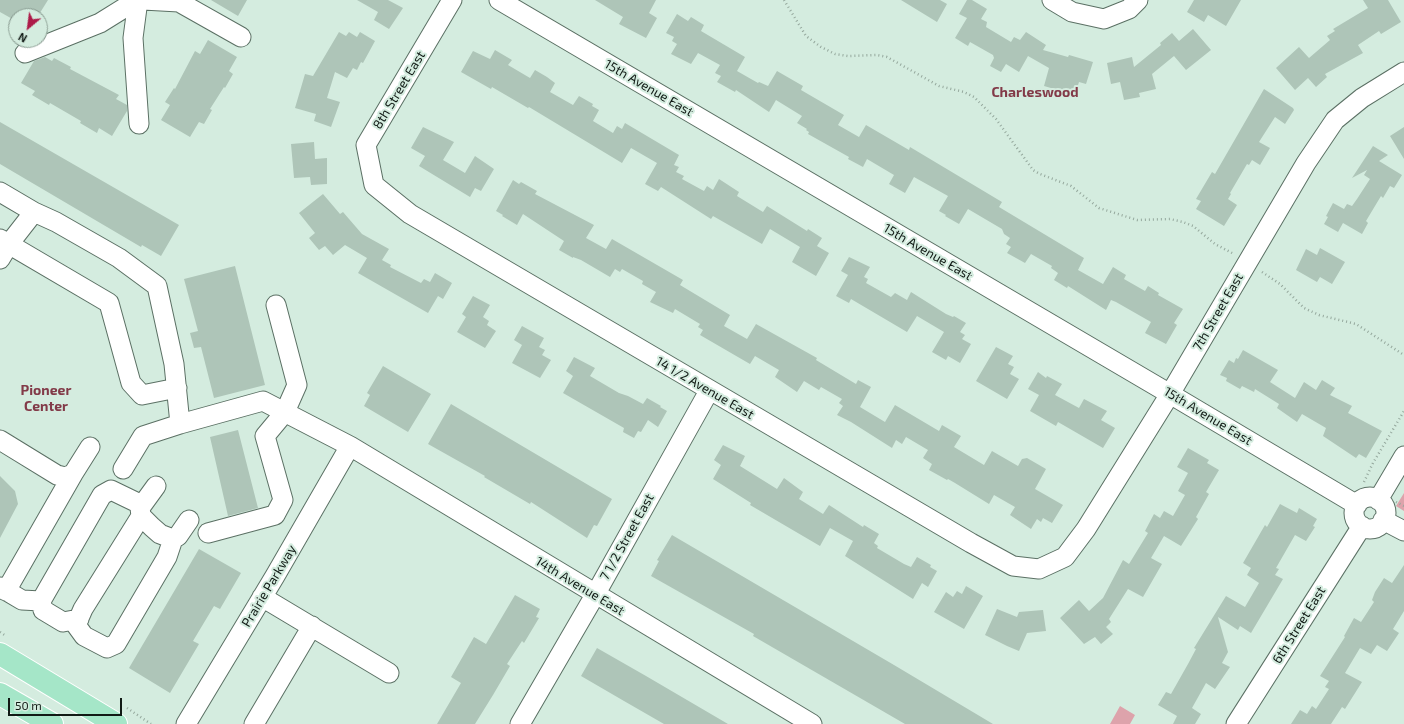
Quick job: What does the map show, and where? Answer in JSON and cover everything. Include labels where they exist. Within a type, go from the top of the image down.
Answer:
[{"type":"main road","points":[[0,654],[116,724]]},
{"type":"main road","points":[[0,694],[52,724]]},
{"type":"street","points":[[25,53],[100,23],[138,0]]},
{"type":"street","points":[[138,0],[133,38],[139,124]]},
{"type":"street","points":[[143,0],[179,2],[241,38]]},
{"type":"street","name":"8th Street East","points":[[374,185],[366,145],[452,0]]},
{"type":"street","name":"15th Avenue East","points":[[499,0],[1357,505]]},
{"type":"street","points":[[1052,0],[1072,12],[1104,18],[1129,9],[1138,0]]},
{"type":"street","name":"7th Street East","points":[[1046,566],[1065,557],[1086,529],[1170,394],[1306,163],[1336,120],[1362,98],[1404,72]]},
{"type":"street","name":"14 1/2 Avenue East","points":[[374,185],[410,214],[1012,566],[1039,569],[1046,566]]},
{"type":"street","points":[[0,192],[119,258],[157,286],[174,364],[180,424]]},
{"type":"street","points":[[34,212],[3,247],[109,303],[131,383],[142,395],[177,388]]},
{"type":"street","points":[[208,533],[275,515],[283,500],[265,436],[285,412],[297,385],[276,305]]},
{"type":"street","name":"7 1/2 Street East","points":[[520,724],[595,595],[709,390]]},
{"type":"street","name":"14th Avenue East","points":[[123,469],[143,436],[263,401],[350,446],[595,595],[812,724]]},
{"type":"street","points":[[0,440],[57,475],[66,477],[74,474]]},
{"type":"street","name":"Prairie Parkway","points":[[186,724],[350,446]]},
{"type":"street","points":[[41,601],[22,600],[3,589],[90,447]]},
{"type":"street","points":[[1387,501],[1373,497],[1364,498],[1357,505],[1354,517],[1362,526],[1374,528],[1383,520],[1386,512],[1384,505],[1387,501],[1404,456]]},
{"type":"street","points":[[156,486],[76,625],[84,636],[107,648],[116,644],[167,557],[173,539],[178,536],[189,520]]},
{"type":"street","points":[[79,619],[63,622],[43,610],[41,601],[102,495],[111,490],[141,511],[160,534],[173,539]]},
{"type":"street","points":[[1383,520],[1404,531]]},
{"type":"street","name":"6th Street East","points":[[1236,724],[1362,526]]},
{"type":"street","points":[[262,597],[389,673]]},
{"type":"street","points":[[254,724],[312,626]]},
{"type":"path","points":[[784,0],[806,36],[821,47],[835,54],[848,56],[877,55],[887,57],[939,86],[964,92],[974,97],[996,119],[1033,170],[1071,186],[1098,208],[1137,220],[1170,219],[1193,226],[1215,244],[1280,284],[1304,308],[1319,315],[1356,324],[1404,355]]},
{"type":"path","points":[[1364,482],[1373,463],[1404,411]]},
{"type":"path","points":[[1387,501],[1404,506]]},
{"type":"shaded area","points":[[1404,493],[1404,511],[1396,506]]},
{"type":"shaded area","points":[[1120,706],[1135,715],[1130,724],[1110,724]]},
{"type":"building","points":[[0,0],[48,0],[43,8],[8,8],[8,16],[0,12]]},
{"type":"building","points":[[211,0],[247,0],[238,16]]},
{"type":"building","points":[[357,0],[388,0],[403,8],[389,29],[374,20],[378,12]]},
{"type":"building","points":[[595,0],[656,0],[649,13],[657,18],[646,38],[619,24],[623,17]]},
{"type":"building","points":[[901,0],[940,0],[947,4],[937,22]]},
{"type":"building","points":[[967,0],[972,0],[987,9],[981,19],[987,22],[986,27],[1011,42],[1014,37],[1020,40],[1026,32],[1046,45],[1043,50],[1068,57],[1069,55],[1093,62],[1086,84],[1079,82],[1075,95],[1044,86],[1049,68],[1028,56],[1019,72],[1006,64],[1001,72],[990,66],[994,58],[993,55],[970,42],[968,46],[955,38],[967,18],[959,14]]},
{"type":"building","points":[[1194,0],[1241,0],[1226,26],[1208,15],[1204,22],[1187,12]]},
{"type":"building","points":[[1363,0],[1388,0],[1401,22],[1381,34],[1379,31],[1358,45],[1363,53],[1325,74],[1327,77],[1316,87],[1308,78],[1295,90],[1276,68],[1299,47],[1309,58],[1330,40],[1327,36],[1335,31],[1333,29],[1368,8]]},
{"type":"building","points":[[677,14],[688,21],[691,17],[704,25],[701,31],[745,57],[737,71],[758,83],[759,82],[768,86],[777,71],[803,86],[801,90],[844,115],[838,125],[859,137],[866,125],[909,150],[910,147],[1002,202],[999,207],[1084,258],[1078,270],[1103,284],[1113,267],[1126,275],[1124,279],[1145,291],[1148,286],[1159,293],[1158,295],[1183,309],[1174,323],[1177,325],[1166,344],[1145,333],[1151,322],[1111,300],[1106,310],[1068,286],[1067,288],[1054,280],[1058,273],[1051,268],[1052,266],[1031,254],[1025,263],[1007,253],[1011,247],[1006,244],[1010,238],[1004,234],[1002,229],[968,209],[959,224],[945,216],[946,215],[939,211],[948,196],[914,177],[905,193],[889,184],[894,175],[867,159],[863,167],[848,159],[849,157],[808,134],[809,132],[806,130],[807,129],[797,123],[802,116],[776,100],[769,112],[736,90],[735,92],[717,82],[721,76],[715,73],[720,65],[698,53],[691,64],[671,54],[677,44],[672,41],[674,37],[666,33]]},
{"type":"building","points":[[1193,29],[1211,50],[1186,70],[1174,56],[1152,74],[1156,89],[1139,93],[1140,97],[1124,100],[1120,82],[1111,84],[1107,63],[1132,57],[1134,67],[1161,45],[1160,43],[1172,33],[1179,41]]},
{"type":"building","points":[[339,32],[346,36],[349,32],[357,37],[360,32],[375,41],[363,63],[361,62],[357,70],[353,68],[347,78],[335,72],[327,98],[340,102],[331,127],[314,121],[316,114],[295,108],[305,74],[313,76]]},
{"type":"building","points":[[208,40],[237,57],[229,71],[233,74],[210,109],[212,110],[204,124],[199,122],[190,137],[161,120],[170,105],[165,102],[174,88],[175,89],[195,51],[200,54]]},
{"type":"building","points":[[495,50],[512,60],[508,65],[530,78],[535,70],[547,77],[555,83],[550,92],[573,105],[579,96],[593,104],[592,106],[599,110],[593,121],[613,133],[617,126],[622,129],[625,123],[679,155],[674,165],[679,167],[676,172],[684,176],[682,179],[704,191],[707,186],[713,190],[719,179],[739,192],[737,196],[763,212],[767,206],[807,231],[808,229],[822,238],[817,246],[829,253],[816,276],[792,262],[800,247],[770,229],[762,244],[713,216],[711,219],[661,187],[658,191],[645,184],[657,163],[631,148],[622,163],[529,107],[528,108],[492,87],[491,89],[461,72],[473,51],[490,59]]},
{"type":"building","points":[[45,57],[52,61],[54,58],[71,67],[70,69],[119,95],[116,99],[127,105],[127,111],[112,136],[99,128],[97,133],[80,123],[81,121],[50,103],[49,105],[32,95],[35,91],[21,83],[34,61]]},
{"type":"building","points":[[1264,89],[1294,110],[1285,124],[1275,117],[1259,142],[1270,148],[1260,165],[1252,160],[1249,165],[1247,164],[1230,193],[1231,194],[1228,199],[1237,205],[1224,226],[1196,209],[1201,201],[1196,199],[1212,172],[1215,174]]},
{"type":"building","points":[[0,122],[179,225],[161,256],[142,245],[141,247],[0,164]]},
{"type":"building","points":[[423,127],[454,142],[443,160],[465,173],[475,156],[494,169],[481,191],[475,188],[470,197],[419,166],[425,156],[411,148]]},
{"type":"building","points":[[1404,127],[1404,159],[1390,136]]},
{"type":"building","points":[[314,142],[315,159],[327,158],[327,184],[311,185],[310,177],[294,178],[291,144]]},
{"type":"building","points":[[1373,146],[1388,155],[1379,161],[1402,175],[1394,188],[1390,186],[1383,198],[1381,196],[1366,221],[1368,223],[1362,234],[1343,223],[1338,232],[1324,224],[1328,217],[1326,216],[1333,203],[1344,209],[1347,204],[1352,206],[1357,199],[1370,179],[1364,175],[1367,170],[1352,178]]},
{"type":"building","points":[[513,180],[519,184],[521,182],[537,191],[535,194],[594,225],[586,238],[606,249],[612,239],[683,280],[680,285],[730,315],[724,326],[747,339],[756,324],[817,358],[816,360],[856,384],[858,380],[871,387],[860,407],[885,422],[895,405],[939,431],[942,425],[961,436],[954,447],[984,465],[992,451],[1018,466],[1022,459],[1027,458],[1046,469],[1035,489],[1063,505],[1052,523],[1043,518],[1041,522],[1037,519],[1031,529],[1010,515],[1015,507],[994,495],[989,504],[948,479],[947,480],[929,470],[932,464],[923,458],[928,450],[906,437],[902,444],[896,440],[892,448],[851,422],[837,415],[843,406],[839,403],[842,399],[821,387],[819,390],[804,381],[797,392],[775,377],[779,370],[755,356],[750,364],[700,335],[703,330],[698,327],[700,324],[675,309],[673,313],[650,302],[656,292],[642,284],[643,281],[622,269],[620,272],[615,269],[610,277],[581,260],[573,258],[559,250],[564,241],[523,214],[517,225],[502,216],[503,215],[496,211]]},
{"type":"building","points":[[323,194],[340,214],[343,212],[362,234],[389,249],[382,260],[391,265],[390,267],[421,283],[424,279],[430,282],[435,273],[452,283],[443,299],[438,296],[428,313],[358,273],[367,258],[345,245],[333,255],[325,246],[319,250],[309,238],[315,233],[299,213]]},
{"type":"building","points":[[1320,248],[1345,262],[1332,284],[1320,277],[1317,282],[1296,270],[1306,249],[1317,255]]},
{"type":"building","points":[[849,257],[870,267],[864,277],[868,279],[866,283],[891,297],[895,293],[907,300],[911,292],[946,314],[953,317],[954,316],[966,323],[960,332],[965,335],[962,339],[971,344],[960,363],[948,356],[946,360],[932,352],[944,332],[917,316],[907,332],[851,299],[849,303],[836,296],[848,275],[841,271]]},
{"type":"building","points":[[235,266],[265,385],[214,398],[201,347],[194,348],[190,333],[198,331],[184,279]]},
{"type":"building","points":[[473,296],[490,305],[483,317],[489,321],[487,325],[496,331],[485,348],[457,332],[466,317],[462,314]]},
{"type":"building","points":[[522,326],[544,338],[539,347],[545,350],[542,355],[551,360],[540,378],[512,363],[522,345],[514,340]]},
{"type":"building","points":[[996,347],[1013,356],[1008,364],[1014,367],[1010,374],[1019,379],[1007,399],[976,381]]},
{"type":"building","points":[[1243,350],[1278,370],[1270,382],[1295,398],[1304,382],[1316,390],[1322,380],[1335,388],[1330,395],[1352,406],[1348,413],[1382,431],[1366,458],[1359,454],[1356,458],[1323,436],[1326,428],[1302,414],[1297,422],[1277,408],[1279,404],[1255,389],[1254,392],[1242,386],[1240,389],[1226,381],[1227,378],[1220,375],[1229,360],[1234,363],[1236,358],[1238,359]]},
{"type":"building","points":[[574,357],[595,368],[590,376],[619,393],[643,404],[647,398],[667,411],[658,427],[648,420],[641,432],[638,431],[634,438],[623,432],[624,428],[563,393],[573,376],[566,371]]},
{"type":"building","points":[[383,366],[431,394],[408,432],[364,406],[370,395],[367,393]]},
{"type":"building","points":[[1038,372],[1046,378],[1047,376],[1062,384],[1055,395],[1079,408],[1084,399],[1107,411],[1101,420],[1115,428],[1103,448],[1058,422],[1056,426],[1030,411],[1039,395],[1028,389]]},
{"type":"building","points":[[451,404],[612,499],[597,526],[594,525],[587,538],[531,502],[530,504],[484,477],[485,476],[428,444]]},
{"type":"building","points":[[238,430],[258,508],[228,516],[210,437]]},
{"type":"building","points":[[723,445],[745,456],[740,466],[777,489],[784,478],[803,492],[799,499],[823,514],[829,505],[863,527],[864,525],[879,534],[874,543],[878,546],[877,548],[904,564],[911,567],[917,557],[931,565],[930,567],[937,571],[928,587],[922,583],[913,599],[845,556],[853,541],[830,528],[820,546],[750,505],[751,503],[713,479],[721,465],[714,460]]},
{"type":"building","points":[[1188,448],[1209,460],[1207,463],[1219,470],[1206,492],[1209,494],[1196,517],[1198,519],[1181,546],[1164,536],[1151,558],[1162,564],[1143,597],[1128,589],[1109,619],[1111,622],[1106,627],[1113,634],[1101,644],[1095,637],[1084,644],[1060,618],[1079,600],[1089,611],[1103,598],[1123,560],[1129,564],[1148,533],[1145,531],[1154,514],[1160,518],[1164,511],[1173,516],[1185,495],[1178,491],[1188,473],[1177,467]]},
{"type":"building","points":[[0,476],[15,491],[18,504],[0,538]]},
{"type":"building","points":[[1280,504],[1297,513],[1299,508],[1317,519],[1313,526],[1315,527],[1306,541],[1295,535],[1276,568],[1279,569],[1275,575],[1283,579],[1251,633],[1240,626],[1238,630],[1218,617],[1228,652],[1222,663],[1230,667],[1215,689],[1206,683],[1192,708],[1201,714],[1195,724],[1173,724],[1177,716],[1158,705],[1166,692],[1171,694],[1196,649],[1194,648],[1226,596],[1245,607],[1259,583],[1247,575],[1251,568],[1243,563],[1265,525],[1267,527]]},
{"type":"building","points":[[672,535],[993,724],[905,724],[753,636],[754,634],[651,576],[659,561],[657,560]]},
{"type":"building","points":[[199,549],[241,573],[220,609],[214,606],[193,641],[199,644],[170,693],[129,668]]},
{"type":"building","points":[[1404,565],[1404,611],[1393,629],[1399,633],[1387,651],[1377,645],[1371,654],[1360,648],[1345,673],[1362,682],[1345,709],[1342,707],[1331,724],[1291,724],[1300,710],[1307,714],[1312,706],[1316,709],[1329,689],[1325,687],[1329,681],[1320,676],[1345,637],[1344,636],[1354,618],[1361,622],[1374,602],[1372,600],[1375,592],[1384,578],[1392,583]]},
{"type":"building","points":[[966,586],[983,596],[964,629],[934,612],[946,592],[953,597],[957,591],[962,594]]},
{"type":"building","points":[[515,595],[540,609],[536,617],[539,618],[524,643],[522,641],[507,664],[510,666],[493,695],[475,724],[437,724],[461,683],[451,677],[474,637],[486,644]]},
{"type":"building","points":[[997,609],[1017,617],[1019,612],[1043,610],[1046,631],[1027,633],[1019,651],[1007,646],[985,635]]},
{"type":"building","points":[[597,648],[728,724],[664,724],[624,701],[581,676]]},
{"type":"district","name":"Charleswood","points":[[1035,92]]},
{"type":"district","name":"Pioneer Center","points":[[46,398]]}]
